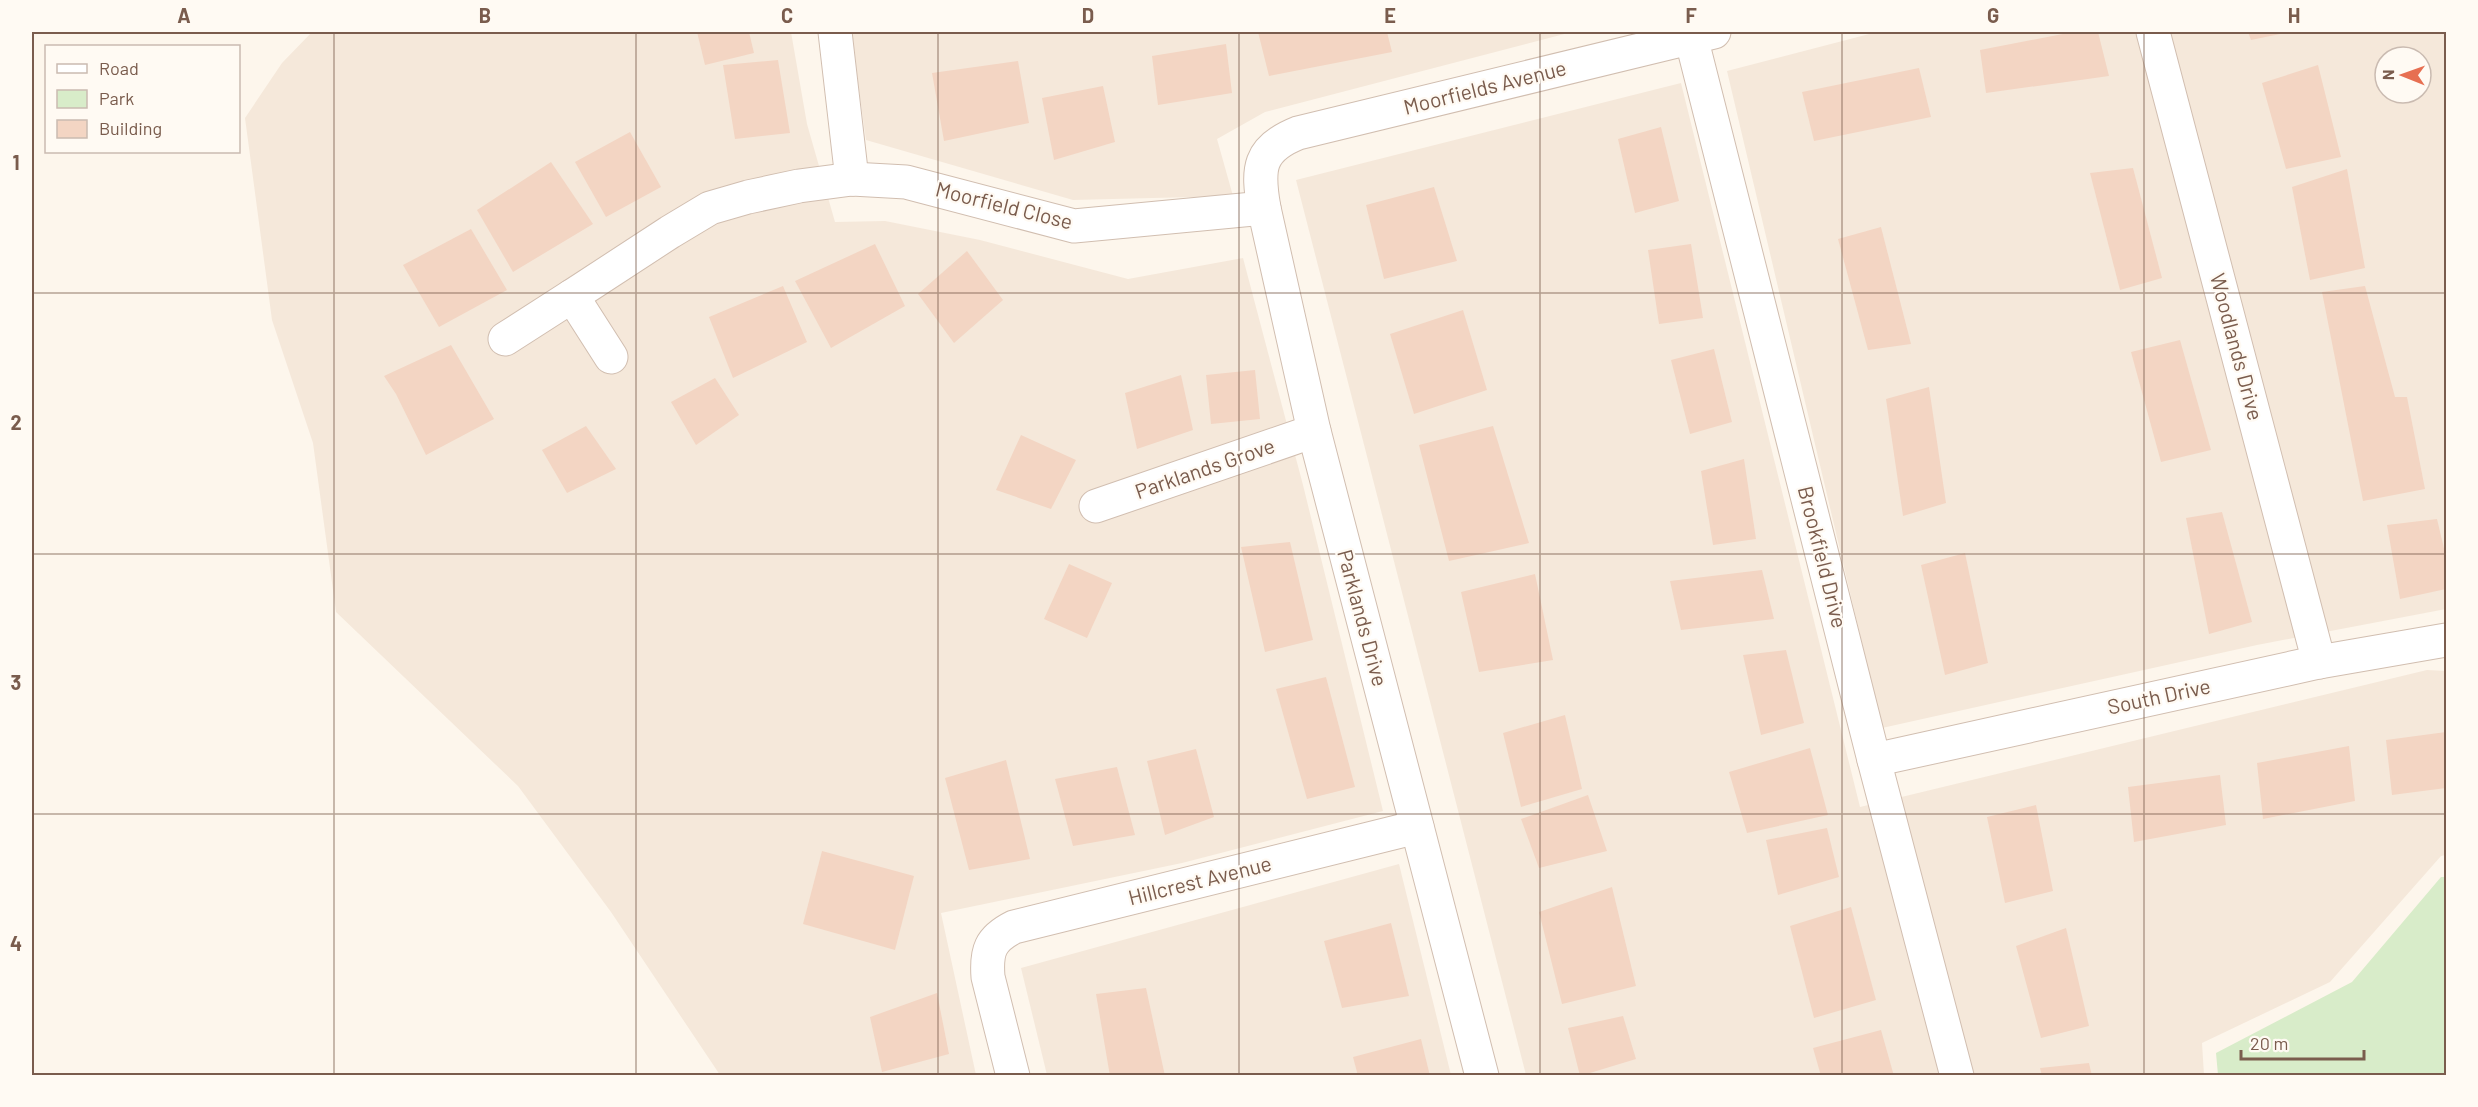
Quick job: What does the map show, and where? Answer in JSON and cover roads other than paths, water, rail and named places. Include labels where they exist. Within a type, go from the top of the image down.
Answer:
[{"type":"street","points":[[835,32],[852,179]]},
{"type":"street","name":"Woodlands Drive","points":[[2153,32],[2319,662]]},
{"type":"street","name":"Moorfields Avenue","points":[[1264,158],[1283,139],[1298,133],[1703,34]]},
{"type":"street","name":"Brookfield Drive","points":[[1703,34],[1874,760],[1957,1076]]},
{"type":"street","name":"Parklands Drive","points":[[1264,158],[1260,168],[1259,183],[1314,431],[1482,1076]]},
{"type":"street","name":"Moorfield Close","points":[[505,339],[670,231],[710,208],[800,186],[852,179],[906,182],[1074,226],[1264,208]]},
{"type":"street","points":[[572,296],[611,357]]},
{"type":"street","name":"Parklands Grove","points":[[1096,506],[1314,431]]},
{"type":"street","name":"South Drive","points":[[1874,760],[2319,662],[2446,640]]},
{"type":"street","name":"Hillcrest Avenue","points":[[1013,1076],[988,977],[987,961],[991,946],[1000,934],[1014,927],[1417,827]]}]
